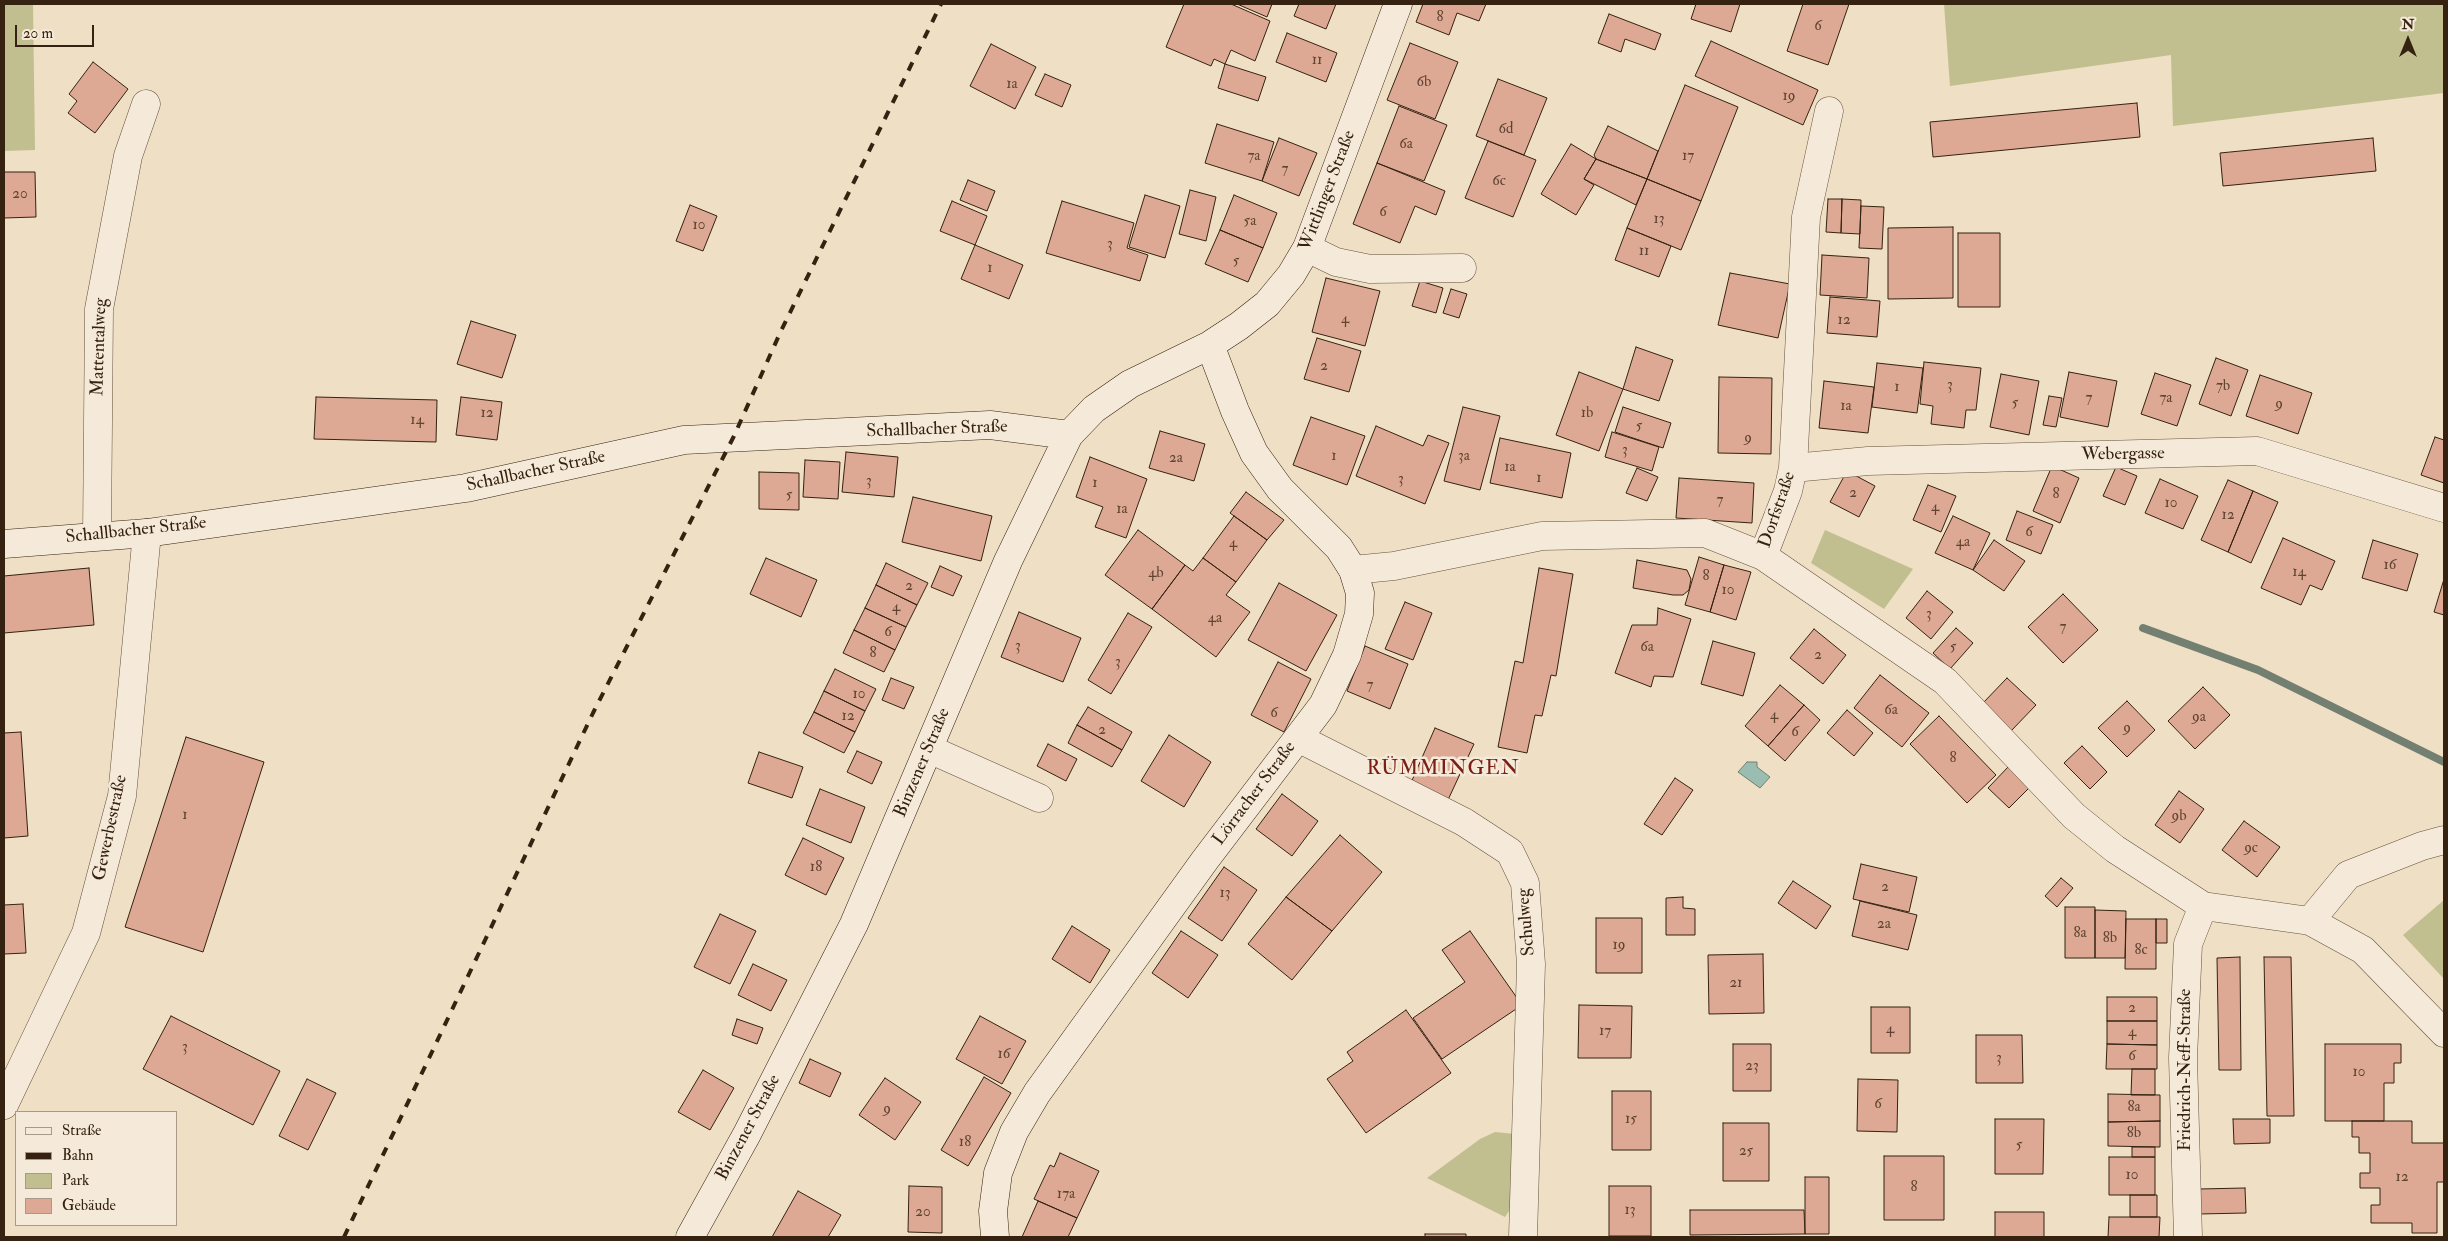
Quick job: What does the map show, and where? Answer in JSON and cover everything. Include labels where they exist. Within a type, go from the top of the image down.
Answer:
[{"type":"street","name":"Wittlinger Straße","points":[[1210,346],[1240,326],[1272,299],[1291,275],[1307,248],[1398,4]]},
{"type":"street","name":"Mattentalweg","points":[[97,536],[99,310],[128,156],[146,104]]},
{"type":"street","name":"Dorfstraße","points":[[1352,570],[1394,566],[1542,536],[1705,532],[1763,556],[1788,491],[1793,468],[1806,217],[1829,111]]},
{"type":"street","points":[[1307,248],[1336,262],[1370,269],[1462,268]]},
{"type":"street","name":"Binzener Straße","points":[[690,1237],[747,1134],[854,924],[1008,562],[1069,435],[1094,409],[1130,384],[1210,346]]},
{"type":"street","name":"Lörracher Straße","points":[[995,1237],[993,1211],[998,1173],[1014,1132],[1037,1093],[1205,860],[1323,705],[1347,655],[1359,614],[1360,593],[1352,570],[1339,548],[1280,490],[1254,454],[1210,346]]},
{"type":"street","name":"Schallbacher Straße","points":[[4,544],[147,532],[466,488],[684,440],[990,425],[1069,435]]},
{"type":"street","name":"Webergasse","points":[[1793,468],[1868,460],[2258,451],[2444,508]]},
{"type":"street","name":"Gewerbestraße","points":[[4,1105],[86,933],[122,796],[147,532]]},
{"type":"street","points":[[1763,556],[1945,681],[2074,816],[2115,850],[2203,906],[2310,922],[2363,950],[2444,1034]]},
{"type":"street","name":"Schulweg","points":[[1298,738],[1464,822],[1510,852],[1526,883],[1531,964],[1523,1237]]},
{"type":"street","points":[[929,748],[1039,798]]},
{"type":"street","points":[[2310,922],[2348,875],[2422,846],[2444,840]]},
{"type":"street","name":"Friedrich-Neff-Straße","points":[[2188,1237],[2183,1048],[2188,944],[2203,906]]},
{"type":"green space","points":[[4,4],[33,4],[35,150],[4,151]]},
{"type":"green space","points":[[1944,4],[2444,4],[2444,93],[2173,126],[2171,55],[1950,86]]},
{"type":"green space","points":[[1825,530],[1913,569],[1884,609],[1811,563]]},
{"type":"green space","points":[[2444,900],[2444,979],[2403,935]]},
{"type":"green space","points":[[1495,1132],[1515,1134],[1513,1205],[1505,1217],[1427,1178],[1480,1139]]},
{"type":"water","points":[[1747,762],[1757,762],[1757,767],[1770,777],[1760,788],[1738,772]]},
{"type":"building","points":[[1184,4],[1231,4],[1270,21],[1255,61],[1231,50],[1225,64],[1214,59],[1211,66],[1166,47]]},
{"type":"building","points":[[1237,4],[1272,4],[1267,17]]},
{"type":"building","points":[[1299,4],[1336,4],[1326,29],[1294,16]]},
{"type":"building","points":[[1423,4],[1486,4],[1479,21],[1457,13],[1449,35],[1416,22]]},
{"type":"building","points":[[1696,4],[1740,4],[1731,32],[1691,19]]},
{"type":"building","points":[[1803,4],[1849,4],[1828,65],[1787,51]]},
{"type":"building","points":[[1609,14],[1661,34],[1655,50],[1625,39],[1621,52],[1598,43]]},
{"type":"building","points":[[1287,33],[1337,53],[1326,82],[1276,62]]},
{"type":"building","points":[[1711,41],[1818,90],[1803,125],[1695,76]]},
{"type":"building","points":[[1410,43],[1458,62],[1435,119],[1387,100]]},
{"type":"building","points":[[991,44],[1036,67],[1015,109],[970,86]]},
{"type":"building","points":[[93,62],[128,89],[95,133],[68,113],[77,101],[69,94]]},
{"type":"building","points":[[1225,64],[1266,77],[1258,101],[1218,88]]},
{"type":"building","points":[[1045,74],[1071,85],[1062,107],[1035,95]]},
{"type":"building","points":[[1498,79],[1547,98],[1524,155],[1476,136]]},
{"type":"building","points":[[1685,85],[1738,107],[1701,201],[1647,179]]},
{"type":"building","points":[[2137,103],[2140,137],[1933,157],[1930,122]]},
{"type":"building","points":[[1399,106],[1447,125],[1424,181],[1377,163]]},
{"type":"building","points":[[1217,124],[1274,142],[1262,181],[1205,163]]},
{"type":"building","points":[[1608,126],[1658,151],[1647,179],[1596,159],[1594,155]]},
{"type":"building","points":[[1279,138],[1317,153],[1299,196],[1262,181]]},
{"type":"building","points":[[2373,138],[2376,171],[2223,186],[2220,153]]},
{"type":"building","points":[[1488,141],[1536,160],[1513,217],[1465,198]]},
{"type":"building","points":[[1571,144],[1596,159],[1584,179],[1594,185],[1576,215],[1541,194]]},
{"type":"building","points":[[1596,159],[1647,179],[1636,205],[1584,179]]},
{"type":"building","points":[[1377,163],[1445,191],[1436,215],[1415,206],[1400,243],[1353,224]]},
{"type":"building","points":[[4,172],[35,172],[36,217],[4,218]]},
{"type":"building","points":[[1647,179],[1701,201],[1681,250],[1627,228]]},
{"type":"building","points":[[968,180],[995,191],[987,211],[960,200]]},
{"type":"building","points":[[1190,190],[1216,197],[1206,241],[1179,234]]},
{"type":"building","points":[[1145,195],[1180,206],[1165,258],[1129,247]]},
{"type":"building","points":[[1234,195],[1277,213],[1263,248],[1220,230]]},
{"type":"building","points":[[1828,199],[1842,199],[1841,233],[1826,232]]},
{"type":"building","points":[[1842,199],[1861,200],[1860,234],[1841,233]]},
{"type":"building","points":[[952,201],[987,216],[975,245],[940,231]]},
{"type":"building","points":[[1062,201],[1134,223],[1127,248],[1148,255],[1140,281],[1046,253]]},
{"type":"building","points":[[690,205],[717,216],[703,251],[676,241]]},
{"type":"building","points":[[1861,206],[1884,207],[1882,249],[1859,248]]},
{"type":"building","points":[[1953,227],[1953,298],[1888,299],[1888,228]]},
{"type":"building","points":[[1627,228],[1671,246],[1659,277],[1615,260]]},
{"type":"building","points":[[1220,230],[1263,248],[1248,282],[1205,264]]},
{"type":"building","points":[[1958,233],[2000,233],[2000,307],[1958,307]]},
{"type":"building","points":[[975,245],[1023,265],[1009,299],[961,279]]},
{"type":"building","points":[[1822,255],[1869,258],[1867,298],[1820,295]]},
{"type":"building","points":[[1730,273],[1790,284],[1778,338],[1718,325]]},
{"type":"building","points":[[1326,278],[1380,291],[1365,346],[1312,332]]},
{"type":"building","points":[[1420,281],[1443,288],[1436,313],[1412,306]]},
{"type":"building","points":[[1451,289],[1467,294],[1459,318],[1443,313]]},
{"type":"building","points":[[1830,297],[1880,301],[1877,337],[1827,333]]},
{"type":"building","points":[[471,321],[516,335],[502,378],[457,364]]},
{"type":"building","points":[[1317,338],[1361,351],[1349,392],[1304,379]]},
{"type":"building","points":[[1636,347],[1673,360],[1659,401],[1623,389]]},
{"type":"building","points":[[2216,358],[2248,370],[2231,416],[2199,404]]},
{"type":"building","points":[[1924,362],[1981,368],[1976,410],[1966,410],[1964,428],[1931,424],[1933,406],[1920,404]]},
{"type":"building","points":[[1877,363],[1923,368],[1917,413],[1872,407]]},
{"type":"building","points":[[1579,372],[1623,389],[1599,451],[1556,435]]},
{"type":"building","points":[[2069,372],[2117,381],[2108,427],[2060,417]]},
{"type":"building","points":[[2155,373],[2191,385],[2177,426],[2141,414]]},
{"type":"building","points":[[2001,374],[2039,381],[2029,435],[1990,427]]},
{"type":"building","points":[[2260,375],[2312,393],[2298,434],[2246,416]]},
{"type":"building","points":[[1719,377],[1772,378],[1771,454],[1718,453]]},
{"type":"building","points":[[1824,381],[1874,387],[1868,433],[1819,428]]},
{"type":"building","points":[[2049,396],[2062,398],[2056,427],[2043,425]]},
{"type":"building","points":[[316,397],[437,400],[436,442],[314,439]]},
{"type":"building","points":[[461,397],[502,402],[497,440],[456,435]]},
{"type":"building","points":[[1463,407],[1500,416],[1480,490],[1444,481]]},
{"type":"building","points":[[1623,407],[1671,423],[1663,448],[1615,432]]},
{"type":"building","points":[[1311,417],[1365,436],[1347,485],[1293,465]]},
{"type":"building","points":[[1376,426],[1423,446],[1428,435],[1449,443],[1425,504],[1356,476]]},
{"type":"building","points":[[1160,431],[1205,444],[1194,481],[1149,468]]},
{"type":"building","points":[[1612,432],[1659,447],[1652,471],[1605,457]]},
{"type":"building","points":[[2435,437],[2444,440],[2444,483],[2421,475]]},
{"type":"building","points":[[1500,438],[1571,453],[1562,498],[1490,483]]},
{"type":"building","points":[[846,452],[898,457],[894,497],[842,492]]},
{"type":"building","points":[[1090,457],[1147,479],[1126,538],[1095,527],[1103,507],[1076,497]]},
{"type":"building","points":[[805,460],[840,462],[838,499],[803,497]]},
{"type":"building","points":[[2052,466],[2079,478],[2060,523],[2033,511]]},
{"type":"building","points":[[2116,467],[2137,476],[2125,505],[2103,496]]},
{"type":"building","points":[[1637,468],[1658,477],[1647,501],[1626,493]]},
{"type":"building","points":[[1847,471],[1875,486],[1859,517],[1830,502]]},
{"type":"building","points":[[759,472],[799,473],[799,510],[759,509]]},
{"type":"building","points":[[1679,478],[1754,483],[1752,523],[1676,518]]},
{"type":"building","points":[[2160,479],[2198,496],[2183,529],[2145,513]]},
{"type":"building","points":[[2228,480],[2253,491],[2228,552],[2201,540]]},
{"type":"building","points":[[1928,485],[1956,496],[1941,532],[1913,520]]},
{"type":"building","points":[[2253,491],[2278,502],[2251,563],[2228,552]]},
{"type":"building","points":[[1246,492],[1284,520],[1267,540],[1230,513]]},
{"type":"building","points":[[913,497],[992,516],[981,561],[902,542]]},
{"type":"building","points":[[2017,511],[2053,525],[2041,554],[2006,540]]},
{"type":"building","points":[[1234,516],[1267,540],[1236,582],[1203,558]]},
{"type":"building","points":[[1953,516],[1990,533],[1973,570],[1935,553]]},
{"type":"building","points":[[1138,530],[1185,565],[1152,609],[1105,575]]},
{"type":"building","points":[[2283,538],[2335,561],[2322,590],[2310,585],[2301,605],[2261,588]]},
{"type":"building","points":[[1994,540],[2025,561],[2004,591],[1973,570]]},
{"type":"building","points":[[2373,540],[2418,554],[2407,591],[2362,578]]},
{"type":"building","points":[[1699,557],[1724,565],[1710,612],[1685,605]]},
{"type":"building","points":[[766,558],[817,580],[801,617],[750,594]]},
{"type":"building","points":[[1203,558],[1236,582],[1226,595],[1250,612],[1216,657],[1152,609],[1185,565],[1193,571]]},
{"type":"building","points":[[1637,560],[1687,570],[1691,579],[1689,590],[1683,595],[1673,595],[1633,588]]},
{"type":"building","points":[[886,563],[928,583],[917,605],[876,585]]},
{"type":"building","points":[[1724,565],[1751,572],[1736,620],[1710,612]]},
{"type":"building","points":[[940,566],[962,576],[953,596],[931,587]]},
{"type":"building","points":[[89,568],[94,625],[4,633],[4,576]]},
{"type":"building","points":[[1539,568],[1573,574],[1556,676],[1551,675],[1542,716],[1535,715],[1527,753],[1498,747],[1515,661],[1523,663]]},
{"type":"building","points":[[2444,579],[2444,615],[2434,612]]},
{"type":"building","points":[[1279,583],[1337,615],[1306,671],[1248,640]]},
{"type":"building","points":[[876,585],[917,605],[906,627],[865,608]]},
{"type":"building","points":[[1927,591],[1953,612],[1931,639],[1906,618]]},
{"type":"building","points":[[2063,594],[2098,630],[2063,663],[2028,627]]},
{"type":"building","points":[[1405,602],[1432,613],[1413,660],[1385,649]]},
{"type":"building","points":[[865,608],[906,627],[895,650],[854,630]]},
{"type":"building","points":[[1658,608],[1691,619],[1673,677],[1654,676],[1651,687],[1615,673],[1632,625],[1657,625]]},
{"type":"building","points":[[1019,612],[1081,638],[1063,682],[1001,657]]},
{"type":"building","points":[[1128,613],[1152,627],[1111,694],[1088,680]]},
{"type":"building","points":[[1956,628],[1973,643],[1950,669],[1933,653]]},
{"type":"building","points":[[1814,629],[1846,655],[1823,684],[1790,658]]},
{"type":"building","points":[[854,630],[895,650],[884,672],[843,653]]},
{"type":"building","points":[[1713,641],[1755,653],[1743,696],[1701,684]]},
{"type":"building","points":[[1365,646],[1408,664],[1390,709],[1347,691]]},
{"type":"building","points":[[1278,662],[1311,679],[1284,732],[1251,715]]},
{"type":"building","points":[[835,669],[876,689],[865,711],[824,691]]},
{"type":"building","points":[[1880,675],[1929,713],[1902,747],[1854,708]]},
{"type":"building","points":[[891,678],[914,687],[904,709],[882,700]]},
{"type":"building","points":[[2007,678],[2036,705],[2011,731],[1983,703]]},
{"type":"building","points":[[1780,685],[1804,705],[1768,746],[1745,726]]},
{"type":"building","points":[[2203,687],[2230,715],[2195,749],[2168,721]]},
{"type":"building","points":[[824,691],[865,711],[855,732],[814,712]]},
{"type":"building","points":[[2127,701],[2155,730],[2127,757],[2098,728]]},
{"type":"building","points":[[1804,705],[1820,720],[1785,761],[1768,746]]},
{"type":"building","points":[[1088,707],[1132,732],[1122,750],[1077,725]]},
{"type":"building","points":[[1847,710],[1873,733],[1854,756],[1827,733]]},
{"type":"building","points":[[814,712],[855,732],[844,753],[803,733]]},
{"type":"building","points":[[1939,716],[1996,775],[1967,803],[1910,744]]},
{"type":"building","points":[[1077,725],[1122,750],[1112,767],[1068,743]]},
{"type":"building","points":[[1435,728],[1474,744],[1447,802],[1410,785]]},
{"type":"building","points":[[21,732],[28,836],[4,838],[4,733]]},
{"type":"building","points":[[1169,735],[1211,762],[1184,807],[1141,781]]},
{"type":"building","points":[[186,737],[264,762],[203,952],[125,927]]},
{"type":"building","points":[[1048,744],[1077,759],[1066,781],[1037,766]]},
{"type":"building","points":[[2082,746],[2107,772],[2090,789],[2064,763]]},
{"type":"building","points":[[857,751],[882,762],[872,784],[847,772]]},
{"type":"building","points":[[759,752],[803,767],[792,798],[748,783]]},
{"type":"building","points":[[2009,766],[2030,787],[2009,808],[1988,788]]},
{"type":"building","points":[[1675,778],[1693,790],[1662,835],[1644,824]]},
{"type":"building","points":[[820,789],[865,807],[851,843],[806,825]]},
{"type":"building","points":[[2179,791],[2204,809],[2180,843],[2155,825]]},
{"type":"building","points":[[1282,794],[1318,821],[1292,856],[1256,829]]},
{"type":"building","points":[[2244,821],[2280,847],[2257,877],[2222,850]]},
{"type":"building","points":[[1340,835],[1382,872],[1332,931],[1286,897]]},
{"type":"building","points":[[803,838],[844,858],[826,895],[785,875]]},
{"type":"building","points":[[1861,864],[1917,877],[1909,912],[1853,899]]},
{"type":"building","points":[[1224,867],[1257,890],[1222,941],[1188,918]]},
{"type":"building","points":[[2061,878],[2073,888],[2057,907],[2045,896]]},
{"type":"building","points":[[1793,881],[1831,906],[1816,929],[1778,903]]},
{"type":"building","points":[[1286,897],[1332,931],[1292,980],[1248,944]]},
{"type":"building","points":[[1683,897],[1683,908],[1695,909],[1695,935],[1666,935],[1666,898]]},
{"type":"building","points":[[1860,901],[1917,915],[1908,950],[1852,936]]},
{"type":"building","points":[[23,904],[26,953],[4,954],[4,905]]},
{"type":"building","points":[[2065,907],[2095,907],[2095,958],[2065,958]]},
{"type":"building","points":[[2095,910],[2126,911],[2125,958],[2095,958]]},
{"type":"building","points":[[720,914],[756,931],[730,984],[694,967]]},
{"type":"building","points":[[1596,918],[1642,918],[1642,973],[1596,973]]},
{"type":"building","points":[[2126,919],[2156,919],[2156,969],[2125,969]]},
{"type":"building","points":[[2156,919],[2167,919],[2167,943],[2156,943]]},
{"type":"building","points":[[1072,926],[1110,950],[1090,983],[1052,959]]},
{"type":"building","points":[[1181,931],[1218,955],[1188,998],[1152,973]]},
{"type":"building","points":[[1470,931],[1522,1005],[1442,1059],[1413,1018],[1465,982],[1442,950]]},
{"type":"building","points":[[1763,954],[1764,1013],[1709,1014],[1708,955]]},
{"type":"building","points":[[2240,957],[2241,1070],[2219,1070],[2217,958]]},
{"type":"building","points":[[2264,957],[2291,957],[2294,1116],[2267,1116]]},
{"type":"building","points":[[753,964],[787,980],[771,1011],[738,995]]},
{"type":"building","points":[[2107,997],[2157,997],[2157,1021],[2107,1021]]},
{"type":"building","points":[[1579,1005],[1632,1006],[1631,1058],[1578,1058]]},
{"type":"building","points":[[1871,1007],[1910,1007],[1910,1053],[1871,1053]]},
{"type":"building","points":[[1406,1010],[1451,1073],[1366,1133],[1327,1079],[1353,1061],[1347,1052]]},
{"type":"building","points":[[171,1016],[280,1071],[253,1125],[143,1069]]},
{"type":"building","points":[[980,1016],[1026,1041],[1002,1084],[956,1059]]},
{"type":"building","points":[[737,1019],[763,1028],[757,1044],[732,1035]]},
{"type":"building","points":[[2107,1021],[2157,1021],[2157,1045],[2107,1044]]},
{"type":"building","points":[[1976,1035],[2022,1035],[2023,1083],[1976,1083]]},
{"type":"building","points":[[1733,1044],[1771,1044],[1771,1091],[1733,1091]]},
{"type":"building","points":[[2107,1044],[2157,1045],[2157,1069],[2106,1069]]},
{"type":"building","points":[[2325,1044],[2401,1044],[2401,1063],[2394,1063],[2394,1083],[2384,1083],[2384,1121],[2325,1121]]},
{"type":"building","points":[[810,1059],[841,1073],[830,1097],[799,1083]]},
{"type":"building","points":[[2132,1069],[2155,1069],[2155,1095],[2131,1095]]},
{"type":"building","points":[[703,1070],[734,1088],[710,1130],[678,1112]]},
{"type":"building","points":[[984,1077],[1011,1093],[968,1166],[941,1150]]},
{"type":"building","points":[[885,1078],[921,1102],[895,1140],[859,1115]]},
{"type":"building","points":[[307,1079],[336,1093],[308,1150],[279,1136]]},
{"type":"building","points":[[1858,1079],[1898,1080],[1897,1132],[1857,1131]]},
{"type":"building","points":[[1612,1091],[1651,1091],[1651,1150],[1612,1150]]},
{"type":"building","points":[[2108,1094],[2160,1095],[2160,1121],[2108,1122]]},
{"type":"building","points":[[1995,1119],[2044,1119],[2043,1174],[1995,1174]]},
{"type":"building","points":[[2233,1119],[2270,1119],[2270,1143],[2234,1144]]},
{"type":"building","points":[[2160,1121],[2160,1147],[2108,1146],[2108,1122]]},
{"type":"building","points":[[2352,1121],[2412,1121],[2412,1143],[2444,1143],[2444,1182],[2437,1182],[2437,1233],[2412,1233],[2412,1223],[2371,1223],[2371,1205],[2380,1205],[2380,1188],[2360,1188],[2360,1173],[2370,1173],[2370,1153],[2359,1153],[2359,1137],[2352,1137]]},
{"type":"building","points":[[1723,1123],[1769,1123],[1769,1181],[1723,1181]]},
{"type":"building","points":[[2132,1147],[2155,1147],[2155,1157],[2132,1157]]},
{"type":"building","points":[[1060,1153],[1099,1171],[1077,1218],[1034,1199],[1050,1165],[1054,1167]]},
{"type":"building","points":[[1884,1156],[1944,1156],[1944,1220],[1884,1220]]},
{"type":"building","points":[[2109,1157],[2155,1157],[2155,1195],[2109,1195]]},
{"type":"building","points":[[1805,1177],[1829,1177],[1829,1234],[1805,1234]]},
{"type":"building","points":[[909,1186],[942,1187],[942,1233],[908,1232]]},
{"type":"building","points":[[1609,1186],[1651,1186],[1651,1236],[1609,1236]]},
{"type":"building","points":[[2245,1188],[2246,1213],[2199,1214],[2199,1189]]},
{"type":"building","points":[[798,1191],[841,1215],[828,1237],[772,1237]]},
{"type":"building","points":[[2130,1195],[2157,1195],[2157,1217],[2130,1217]]},
{"type":"building","points":[[1038,1201],[1077,1218],[1068,1237],[1022,1237]]},
{"type":"building","points":[[1690,1210],[1804,1210],[1805,1234],[1690,1235]]},
{"type":"building","points":[[1995,1212],[2044,1212],[2044,1237],[1995,1237]]},
{"type":"building","points":[[2109,1217],[2160,1217],[2159,1237],[2108,1237]]},
{"type":"building","points":[[1425,1234],[1466,1234],[1466,1237],[1425,1237]]},
{"type":"waterway","points":[[2143,628],[2258,670],[2444,762]]},
{"type":"railway","points":[[344,1237],[593,713],[734,436],[780,333],[941,4]]},
{"type":"district","name":"RÜMMINGEN","points":[[1443,770]]}]
